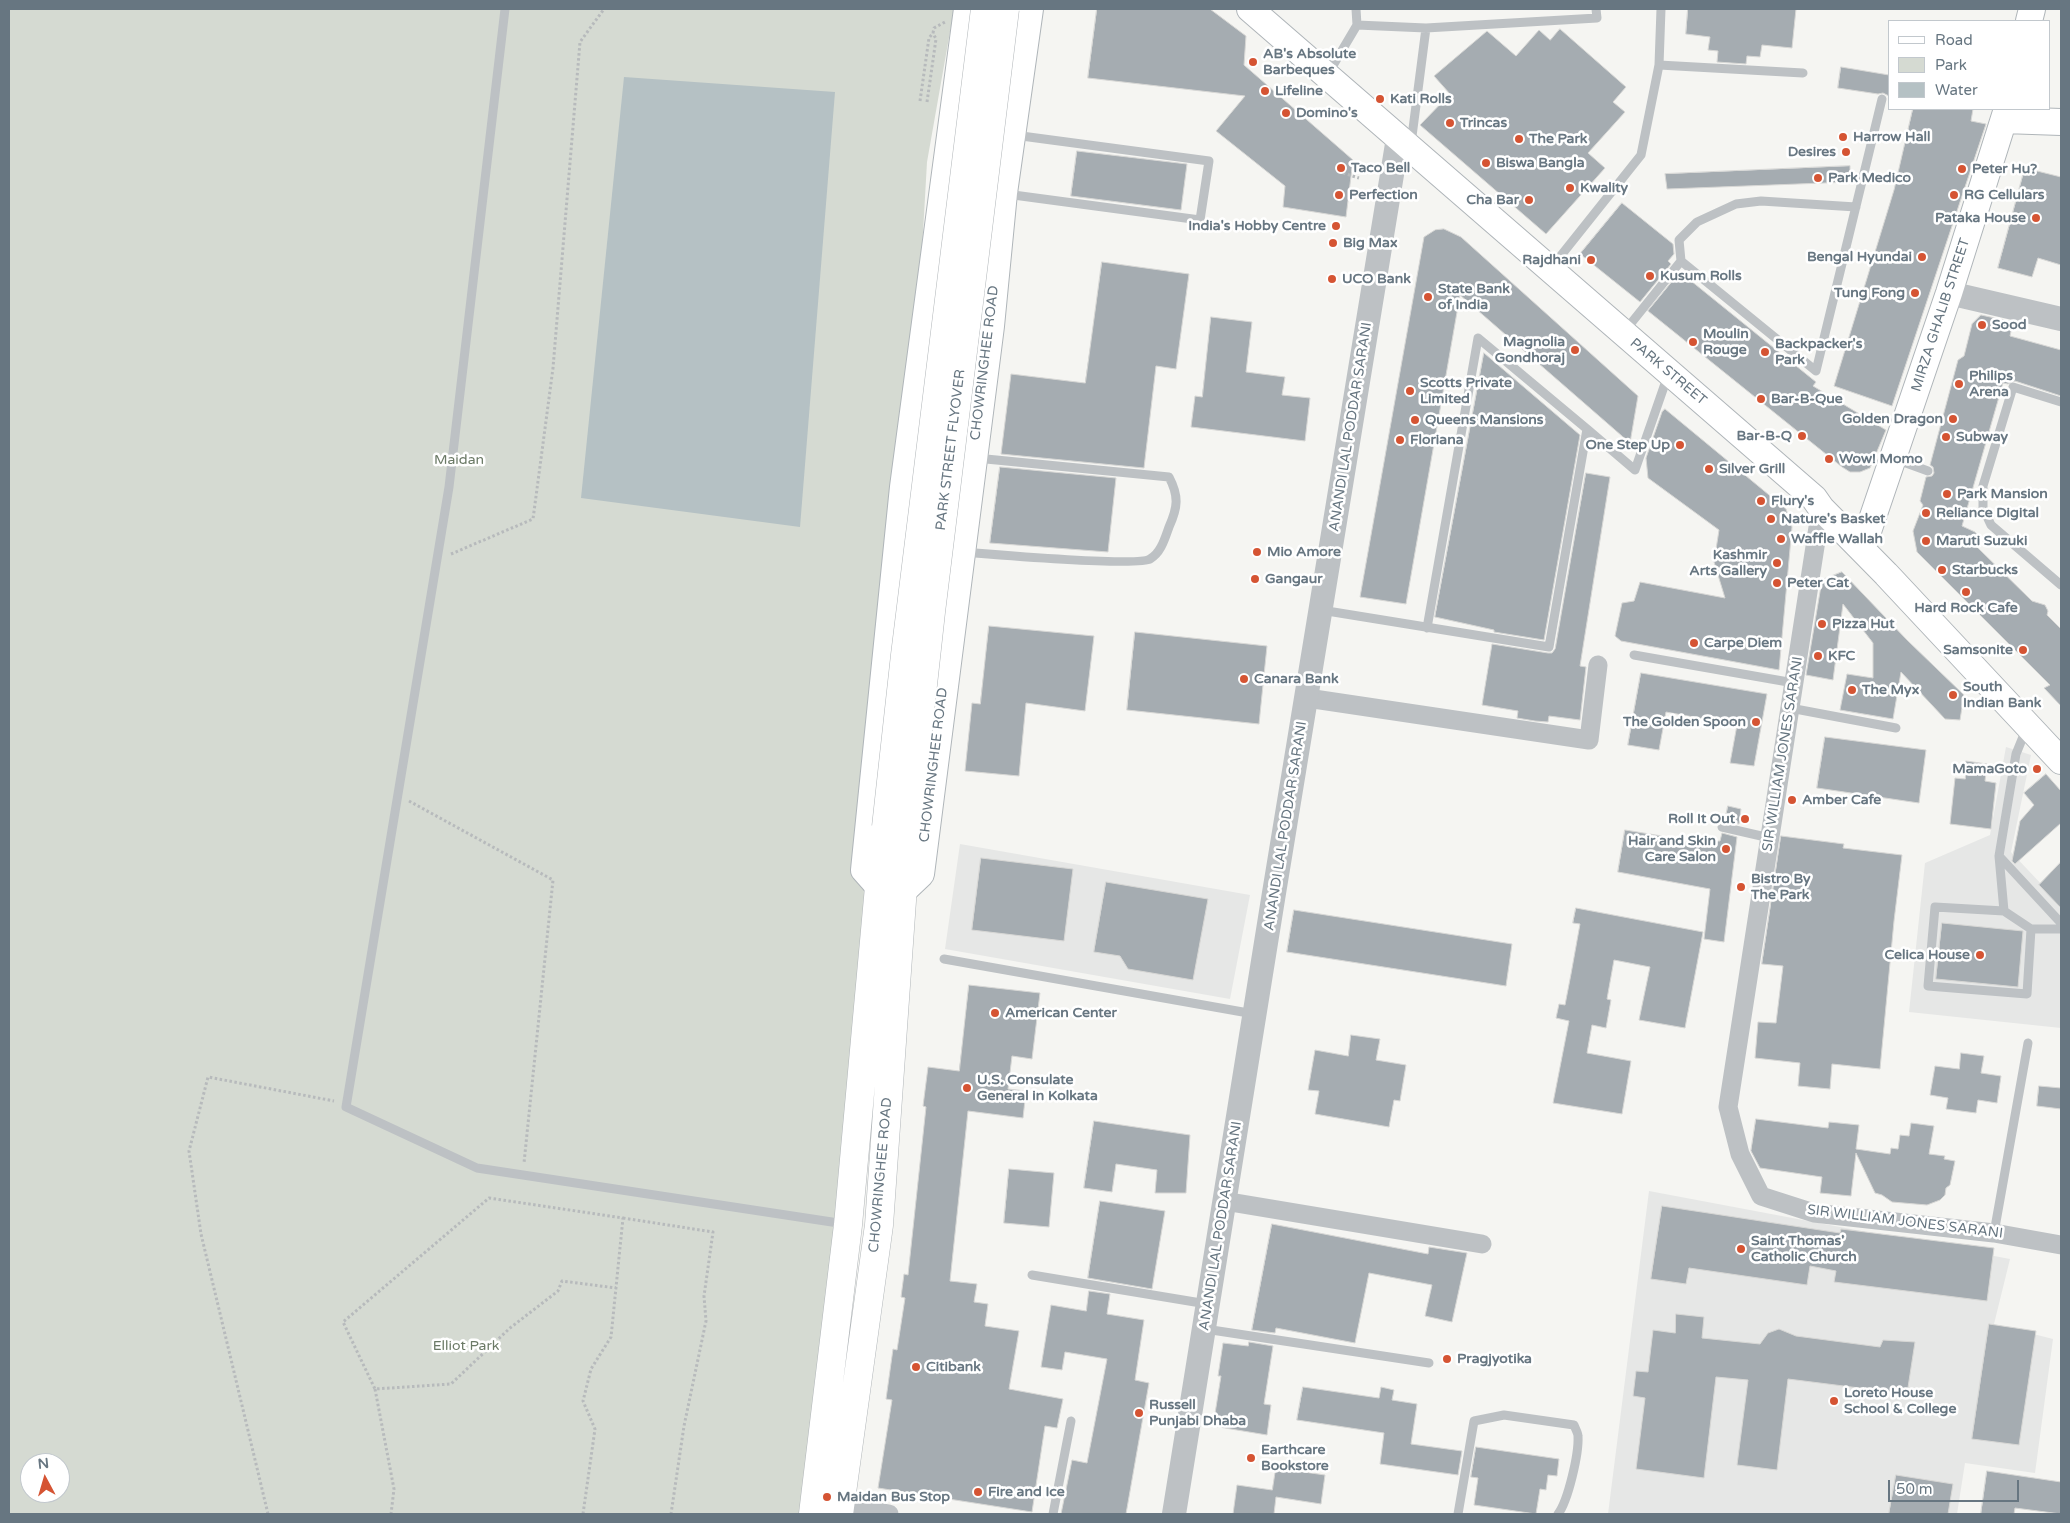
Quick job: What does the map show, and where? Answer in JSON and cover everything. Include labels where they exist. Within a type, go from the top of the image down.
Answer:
[{"type":"main road","points":[[890,889],[864,870],[903,487],[967,9]]},
{"type":"main road","name":"PARK STREET FLYOVER","points":[[897,829],[905,655],[985,9]]},
{"type":"main road","name":"PARK STREET FLYOVER","points":[[890,889],[897,829],[931,612],[1005,9]]},
{"type":"main road","name":"CHOWRINGHEE ROAD","points":[[890,889],[920,874],[970,553],[982,458],[991,326],[1004,193],[1014,134],[1030,9]]},
{"type":"main road","name":"PARK STREET","points":[[1250,9],[1622,334],[1814,498],[1820,508],[1862,549],[2061,760]]},
{"type":"main road","points":[[2006,115],[2061,122]]},
{"type":"main road","name":"MIRZA GHALIB STREET","points":[[1862,549],[1949,293],[2006,115]]},
{"type":"main road","points":[[926,313],[943,302],[952,300],[963,301],[980,309],[991,326]]},
{"type":"main road","name":"CHOWRINGHEE ROAD","points":[[813,1514],[890,889]]},
{"type":"main road","name":"CHOWRINGHEE ROAD","points":[[840,1510],[879,1226],[890,889]]},
{"type":"main road","points":[[820,1456],[846,1460]]},
{"type":"street","name":"ANANDI LAL PODDAR SARANI","points":[[1174,1514],[1321,610],[1404,144]]},
{"type":"street","points":[[1949,293],[2061,319]]},
{"type":"street","name":"SIR WILLIAM JONES SARANI","points":[[1820,508],[1728,1107],[1740,1154],[1761,1196],[1814,1213],[1994,1233],[2061,1245]]},
{"type":"street","points":[[1307,698],[1588,740],[1598,665]]},
{"type":"street","points":[[1224,1201],[1482,1244]]},
{"type":"street","points":[[840,1510],[889,1514]]},
{"type":"lane","points":[[505,9],[449,487],[346,1107],[477,1168],[848,1225]]},
{"type":"lane","points":[[1327,76],[1357,25],[1356,9]]},
{"type":"lane","points":[[1357,25],[1426,28],[1596,18],[1596,9]]},
{"type":"lane","points":[[1549,270],[1641,155],[1659,65],[1661,9]]},
{"type":"lane","points":[[1404,144],[1426,28]]},
{"type":"lane","points":[[1659,65],[1803,74]]},
{"type":"lane","points":[[1681,261],[1816,371],[1882,99]]},
{"type":"lane","points":[[1004,193],[1200,220],[1208,161],[1014,134]]},
{"type":"lane","points":[[1622,334],[1681,261],[1679,240],[1697,222],[1736,204],[1761,200],[1856,207]]},
{"type":"lane","points":[[1427,628],[1478,338],[1635,470],[1668,373]]},
{"type":"lane","points":[[2061,402],[2012,387],[1983,491],[1983,508],[1991,525],[2061,584]]},
{"type":"lane","points":[[1321,610],[1549,647],[1587,429]]},
{"type":"lane","points":[[970,553],[1135,562],[1150,560],[1160,550],[1176,513],[1176,491],[1169,477],[982,458]]},
{"type":"lane","points":[[1893,458],[1928,471]]},
{"type":"lane","points":[[1973,488],[1983,491]]},
{"type":"lane","points":[[1634,655],[1794,683]]},
{"type":"lane","points":[[1790,708],[1896,728]]},
{"type":"lane","points":[[2004,910],[1999,856],[2016,754],[2028,725]]},
{"type":"lane","points":[[1722,827],[1770,838]]},
{"type":"lane","points":[[1999,856],[2061,923]]},
{"type":"lane","points":[[2031,929],[2027,994],[1928,986],[1934,907],[2004,910],[2031,929],[2061,929]]},
{"type":"lane","points":[[944,959],[1256,1014]]},
{"type":"lane","points":[[1994,1233],[2028,1043]]},
{"type":"lane","points":[[1032,1275],[1208,1304]]},
{"type":"lane","points":[[1204,1329],[1430,1363]]},
{"type":"lane","points":[[1458,1514],[1474,1421],[1504,1415],[1574,1425],[1578,1436],[1571,1482],[1564,1507],[1558,1514]]},
{"type":"lane","points":[[1053,1514],[1071,1421]]},
{"type":"path","points":[[437,560],[533,519],[553,368],[580,42],[604,9]]},
{"type":"path","points":[[920,102],[929,38],[934,28],[940,24]]},
{"type":"path","points":[[926,102],[936,39],[933,33]]},
{"type":"path","points":[[1343,173],[1359,178]]},
{"type":"path","points":[[398,795],[554,880],[523,1176]]},
{"type":"path","points":[[268,1514],[201,1234],[190,1151],[208,1077],[347,1103]]},
{"type":"path","points":[[391,1514],[394,1488],[375,1389],[343,1322],[489,1198],[713,1232],[704,1296],[706,1321],[684,1426],[671,1514]]},
{"type":"path","points":[[584,1514],[595,1428],[583,1401],[591,1369],[611,1337],[623,1218]]},
{"type":"path","points":[[375,1389],[451,1384],[510,1328],[558,1291],[562,1281],[616,1288]]},
{"type":"shaded area","points":[[2006,747],[2031,755],[2011,852],[2061,905],[2061,1028],[1909,1012],[1925,863],[1990,835]]},
{"type":"shaded area","points":[[960,844],[1250,895],[1230,999],[945,949]]},
{"type":"shaded area","name":"Loreto House School & College","points":[[1649,1191],[2010,1259],[1994,1324],[2053,1339],[2035,1473],[1965,1463],[1957,1514],[1608,1514]]},
{"type":"green space","name":"Maidan","points":[[9,9],[954,9],[927,162],[902,603],[803,1514],[9,1514]]},
{"type":"water","points":[[624,77],[835,92],[800,527],[581,498]]},
{"type":"building","points":[[1097,9],[1210,9],[1246,36],[1244,65],[1353,160],[1346,217],[1283,207],[1285,186],[1216,131],[1245,96],[1088,78]]},
{"type":"building","points":[[1688,9],[1796,9],[1792,48],[1762,45],[1760,57],[1747,56],[1746,64],[1717,62],[1718,51],[1708,50],[1710,37],[1686,34]]},
{"type":"building","name":"The Park","points":[[1560,29],[1626,87],[1613,102],[1625,112],[1588,153],[1605,168],[1546,234],[1420,125],[1450,94],[1434,76],[1487,31],[1516,56],[1539,30],[1550,40]]},
{"type":"building","points":[[1841,67],[1888,75],[1888,96],[1883,93],[1878,94],[1838,88]]},
{"type":"building","points":[[1913,110],[1973,110],[1971,121],[1986,124],[1892,406],[1834,386],[1894,190]]},
{"type":"building","points":[[1077,151],[1187,164],[1181,210],[1071,196]]},
{"type":"building","name":"Harrow Hall","points":[[1850,166],[1850,182],[1667,189],[1665,174]]},
{"type":"building","name":"Pataka House","points":[[2025,168],[2061,177],[2061,265],[2038,258],[2032,277],[1998,268]]},
{"type":"building","points":[[1622,203],[1673,244],[1674,254],[1668,261],[1671,264],[1640,302],[1580,254]]},
{"type":"building","name":"Queens Mansions","points":[[1444,229],[1461,237],[1638,396],[1630,443],[1460,295],[1406,604],[1360,597],[1424,237],[1435,230]]},
{"type":"building","points":[[1102,262],[1189,274],[1176,369],[1156,366],[1144,468],[1001,454],[1011,374],[1085,383]]},
{"type":"building","points":[[1680,272],[1816,382],[1813,386],[1886,430],[1870,468],[1860,472],[1850,472],[1842,467],[1648,311]]},
{"type":"building","name":"Park Mansion","points":[[1981,315],[2013,322],[2010,336],[2061,350],[2061,396],[2015,381],[2008,384],[2003,383],[1962,526],[1975,532],[1979,537],[1977,547],[2032,601],[2045,605],[2048,611],[2047,615],[2061,629],[2061,706],[2044,688],[2050,685],[1917,552],[1913,531],[1923,505],[1920,501],[1926,477],[1932,476],[1934,473],[1933,467],[1930,465],[1958,360],[1964,356],[1972,324]]},
{"type":"building","points":[[1211,317],[1252,322],[1246,372],[1285,377],[1282,395],[1310,398],[1305,441],[1191,427],[1195,396],[1202,397]]},
{"type":"building","points":[[1484,353],[1580,435],[1544,640],[1494,632],[1494,630],[1435,617]]},
{"type":"building","points":[[1665,409],[1786,509],[1792,527],[1779,670],[1621,641],[1615,636],[1622,603],[1634,601],[1640,582],[1725,598],[1714,562],[1719,530],[1648,478],[1646,458],[1662,412]]},
{"type":"building","points":[[1000,467],[1116,478],[1108,552],[990,543]]},
{"type":"building","points":[[1586,473],[1610,477],[1580,666],[1586,667],[1580,720],[1549,716],[1548,722],[1517,718],[1518,711],[1482,705],[1492,644],[1548,653],[1552,653],[1555,649]]},
{"type":"building","points":[[1842,572],[1907,640],[1964,695],[1960,720],[1945,719],[1901,672],[1893,719],[1840,710],[1847,674],[1873,678],[1873,643],[1843,604],[1833,680],[1806,675],[1822,580]]},
{"type":"building","points":[[989,626],[1094,636],[1085,711],[1026,703],[1019,776],[965,771],[972,703],[980,704]]},
{"type":"building","points":[[1135,632],[1267,646],[1259,724],[1127,710]]},
{"type":"building","points":[[1641,673],[1767,694],[1754,766],[1730,763],[1737,725],[1666,712],[1659,750],[1628,745]]},
{"type":"building","points":[[1825,737],[1926,750],[1919,803],[1817,788]]},
{"type":"building","points":[[1966,761],[1987,764],[1985,781],[1996,783],[1991,829],[1950,824],[1955,778],[1965,779]]},
{"type":"building","points":[[2046,774],[2061,791],[2061,823],[2015,864],[2012,861],[2020,821],[2034,805],[2024,793]]},
{"type":"building","points":[[1728,806],[1741,809],[1739,824],[1725,821]]},
{"type":"building","points":[[1625,830],[1716,847],[1716,841],[1720,841],[1722,833],[1737,837],[1724,942],[1704,939],[1710,889],[1618,872]]},
{"type":"building","points":[[1781,836],[1844,844],[1843,848],[1902,855],[1880,1069],[1832,1064],[1830,1089],[1798,1086],[1800,1063],[1755,1058],[1758,1022],[1776,1023],[1783,966],[1762,964]]},
{"type":"building","points":[[981,858],[1073,869],[1064,941],[972,930]]},
{"type":"building","points":[[2061,862],[2061,908],[2039,885]]},
{"type":"building","points":[[1106,882],[1208,899],[1193,980],[1128,969],[1120,956],[1094,952]]},
{"type":"building","points":[[1576,908],[1703,932],[1685,1028],[1639,1020],[1650,967],[1614,960],[1607,999],[1611,1000],[1606,1028],[1592,1025],[1587,1053],[1631,1061],[1622,1114],[1553,1103],[1569,1021],[1556,1018],[1559,1004],[1565,1005],[1571,974],[1580,924],[1573,923]]},
{"type":"building","points":[[1294,910],[1512,944],[1506,986],[1287,952]]},
{"type":"building","name":"Celica House","points":[[1942,923],[2023,931],[2018,987],[1936,979]]},
{"type":"building","points":[[969,985],[1040,993],[1032,1059],[1012,1056],[1008,1089],[1026,1091],[1023,1118],[968,1111],[950,1281],[977,1284],[974,1302],[988,1304],[985,1326],[1019,1331],[1009,1389],[1063,1399],[1057,1428],[1045,1426],[1032,1512],[878,1488],[892,1400],[886,1399],[893,1349],[897,1350],[905,1298],[901,1297],[904,1274],[908,1275],[926,1107],[923,1106],[928,1067],[959,1071]]},
{"type":"building","points":[[1351,1035],[1380,1039],[1376,1060],[1406,1065],[1400,1101],[1394,1100],[1389,1127],[1315,1114],[1319,1091],[1308,1090],[1315,1050],[1348,1056]]},
{"type":"building","points":[[1961,1053],[1984,1056],[1981,1073],[2001,1076],[1997,1103],[1978,1100],[1976,1113],[1946,1109],[1948,1098],[1930,1095],[1935,1066],[1959,1069]]},
{"type":"building","points":[[2039,1086],[2061,1088],[2061,1109],[2037,1106]]},
{"type":"building","points":[[1756,1119],[1828,1128],[1829,1122],[1859,1125],[1856,1149],[1890,1154],[1891,1148],[1898,1149],[1900,1135],[1909,1136],[1911,1123],[1934,1126],[1929,1154],[1945,1156],[1944,1159],[1955,1161],[1950,1185],[1946,1188],[1945,1195],[1940,1200],[1927,1205],[1892,1202],[1882,1195],[1875,1193],[1856,1153],[1851,1196],[1820,1193],[1822,1177],[1760,1168],[1751,1151]]},
{"type":"building","points":[[1094,1121],[1190,1135],[1186,1193],[1155,1193],[1157,1170],[1116,1164],[1112,1192],[1084,1188]]},
{"type":"building","points":[[1009,1169],[1054,1173],[1049,1227],[1004,1223]]},
{"type":"building","points":[[1100,1201],[1165,1211],[1152,1289],[1088,1278]]},
{"type":"building","points":[[1662,1206],[1840,1233],[1841,1229],[1994,1248],[1987,1301],[1834,1282],[1836,1271],[1810,1266],[1807,1285],[1689,1268],[1686,1284],[1651,1279]]},
{"type":"building","points":[[1272,1224],[1428,1254],[1429,1247],[1467,1253],[1452,1322],[1425,1316],[1432,1285],[1369,1273],[1355,1343],[1276,1328],[1275,1333],[1252,1330]]},
{"type":"building","points":[[1089,1291],[1110,1294],[1107,1314],[1144,1320],[1135,1380],[1149,1383],[1126,1514],[1061,1514],[1072,1460],[1087,1463],[1107,1359],[1065,1352],[1062,1370],[1041,1367],[1051,1305],[1086,1311]]},
{"type":"building","points":[[1676,1314],[1704,1317],[1702,1338],[1760,1344],[1768,1333],[1779,1329],[1796,1336],[1880,1347],[1883,1340],[1915,1342],[1907,1394],[1788,1379],[1777,1470],[1737,1465],[1748,1380],[1716,1377],[1704,1478],[1636,1469],[1645,1398],[1633,1396],[1636,1371],[1648,1372],[1653,1330],[1675,1333]]},
{"type":"building","points":[[1989,1324],[2036,1331],[2019,1445],[1972,1439]]},
{"type":"building","points":[[1249,1342],[1273,1346],[1264,1404],[1271,1405],[1267,1435],[1213,1426],[1221,1376],[1218,1376],[1223,1343],[1248,1346]]},
{"type":"building","points":[[1303,1387],[1379,1398],[1381,1387],[1394,1390],[1392,1400],[1417,1404],[1411,1444],[1462,1451],[1458,1475],[1380,1464],[1384,1433],[1297,1420]]},
{"type":"building","points":[[1476,1447],[1559,1459],[1557,1476],[1548,1475],[1546,1490],[1540,1489],[1536,1514],[1474,1505],[1478,1478],[1471,1477]]},
{"type":"building","points":[[1276,1468],[1325,1475],[1321,1504],[1276,1497],[1274,1514],[1233,1514],[1237,1485],[1272,1490]]},
{"type":"building","points":[[1987,1471],[2061,1482],[2061,1514],[2015,1508],[2014,1514],[1981,1514]]},
{"type":"building","points":[[1896,1475],[1953,1484],[1948,1514],[1889,1514]]},
{"type":"place","name":"AB's Absolute Barbeques","points":[[1253,62]]},
{"type":"place","name":"Lifeline","points":[[1265,91]]},
{"type":"place","name":"Kati Rolls","points":[[1380,99]]},
{"type":"place","name":"Domino's","points":[[1286,113]]},
{"type":"place","name":"Trincas","points":[[1450,123]]},
{"type":"place","name":"Harrow Hall","points":[[1843,137]]},
{"type":"place","name":"The Park","points":[[1519,139]]},
{"type":"place","name":"Desires","points":[[1846,152]]},
{"type":"place","name":"Biswa Bangla","points":[[1486,163]]},
{"type":"place","name":"Taco Bell","points":[[1341,168]]},
{"type":"place","name":"Peter Hu?","points":[[1962,169]]},
{"type":"place","name":"Park Medico","points":[[1818,178]]},
{"type":"place","name":"Kwality","points":[[1570,188]]},
{"type":"place","name":"Perfection","points":[[1339,195]]},
{"type":"place","name":"RG Cellulars","points":[[1954,195]]},
{"type":"place","name":"Cha Bar","points":[[1529,200]]},
{"type":"place","name":"Pataka House","points":[[2036,218]]},
{"type":"place","name":"India's Hobby Centre","points":[[1336,226]]},
{"type":"place","name":"Big Max","points":[[1333,243]]},
{"type":"place","name":"Bengal Hyundai","points":[[1922,257]]},
{"type":"place","name":"Rajdhani","points":[[1591,260]]},
{"type":"place","name":"Kusum Rolls","points":[[1650,276]]},
{"type":"place","name":"UCO Bank","points":[[1332,279]]},
{"type":"place","name":"Tung Fong","points":[[1915,293]]},
{"type":"place","name":"State Bank of India","points":[[1428,297]]},
{"type":"place","name":"Sood","points":[[1982,325]]},
{"type":"place","name":"Moulin Rouge","points":[[1693,342]]},
{"type":"place","name":"Magnolia Gondhoraj","points":[[1575,350]]},
{"type":"place","name":"Backpacker's Park","points":[[1765,352]]},
{"type":"place","name":"Philips Arena","points":[[1959,384]]},
{"type":"place","name":"Scotts Private Limited","points":[[1410,391]]},
{"type":"place","name":"Bar-B-Que","points":[[1761,399]]},
{"type":"place","name":"Golden Dragon","points":[[1953,419]]},
{"type":"place","name":"Queens Mansions","points":[[1415,420]]},
{"type":"place","name":"Bar-B-Q","points":[[1802,436]]},
{"type":"place","name":"Subway","points":[[1946,437]]},
{"type":"place","name":"Floriana","points":[[1400,440]]},
{"type":"place","name":"One Step Up","points":[[1680,445]]},
{"type":"place","name":"Wow! Momo","points":[[1829,459]]},
{"type":"place","name":"Silver Grill","points":[[1709,469]]},
{"type":"place","name":"Park Mansion","points":[[1947,494]]},
{"type":"place","name":"Flury's","points":[[1761,501]]},
{"type":"place","name":"Reliance Digital","points":[[1926,513]]},
{"type":"place","name":"Nature's Basket","points":[[1771,519]]},
{"type":"place","name":"Waffle Wallah","points":[[1781,539]]},
{"type":"place","name":"Maruti Suzuki","points":[[1926,541]]},
{"type":"place","name":"Mio Amore","points":[[1257,552]]},
{"type":"place","name":"Kashmir Arts Gallery","points":[[1777,563]]},
{"type":"place","name":"Starbucks","points":[[1942,570]]},
{"type":"place","name":"Gangaur","points":[[1255,579]]},
{"type":"place","name":"Peter Cat","points":[[1777,583]]},
{"type":"place","name":"Hard Rock Cafe","points":[[1966,592]]},
{"type":"place","name":"Pizza Hut","points":[[1822,624]]},
{"type":"place","name":"Carpe Diem","points":[[1694,643]]},
{"type":"place","name":"Samsonite","points":[[2023,650]]},
{"type":"place","name":"KFC","points":[[1818,656]]},
{"type":"place","name":"Canara Bank","points":[[1244,679]]},
{"type":"place","name":"The Myx","points":[[1852,690]]},
{"type":"place","name":"South Indian Bank","points":[[1953,695]]},
{"type":"place","name":"The Golden Spoon","points":[[1756,722]]},
{"type":"place","name":"MamaGoto","points":[[2037,769]]},
{"type":"place","name":"Amber Cafe","points":[[1792,800]]},
{"type":"place","name":"Roll It Out","points":[[1745,819]]},
{"type":"place","name":"Hair and Skin Care Salon","points":[[1726,849]]},
{"type":"place","name":"Bistro By The Park","points":[[1741,887]]},
{"type":"place","name":"Celica House","points":[[1980,955]]},
{"type":"place","name":"American Center","points":[[995,1013]]},
{"type":"place","name":"U.S. Consulate General in Kolkata","points":[[967,1088]]},
{"type":"place","name":"Saint Thomas' Catholic Church","points":[[1741,1249]]},
{"type":"place","name":"Pragjyotika","points":[[1447,1359]]},
{"type":"place","name":"Citibank","points":[[916,1367]]},
{"type":"place","name":"Loreto House School & College","points":[[1834,1401]]},
{"type":"place","name":"Russell Punjabi Dhaba","points":[[1139,1413]]},
{"type":"place","name":"Earthcare Bookstore","points":[[1251,1458]]},
{"type":"place","name":"Fire and Ice","points":[[978,1492]]},
{"type":"place","name":"Maidan Bus Stop","points":[[827,1497]]},
{"type":"park label","name":"Elliot Park","points":[[466,1346]]}]
